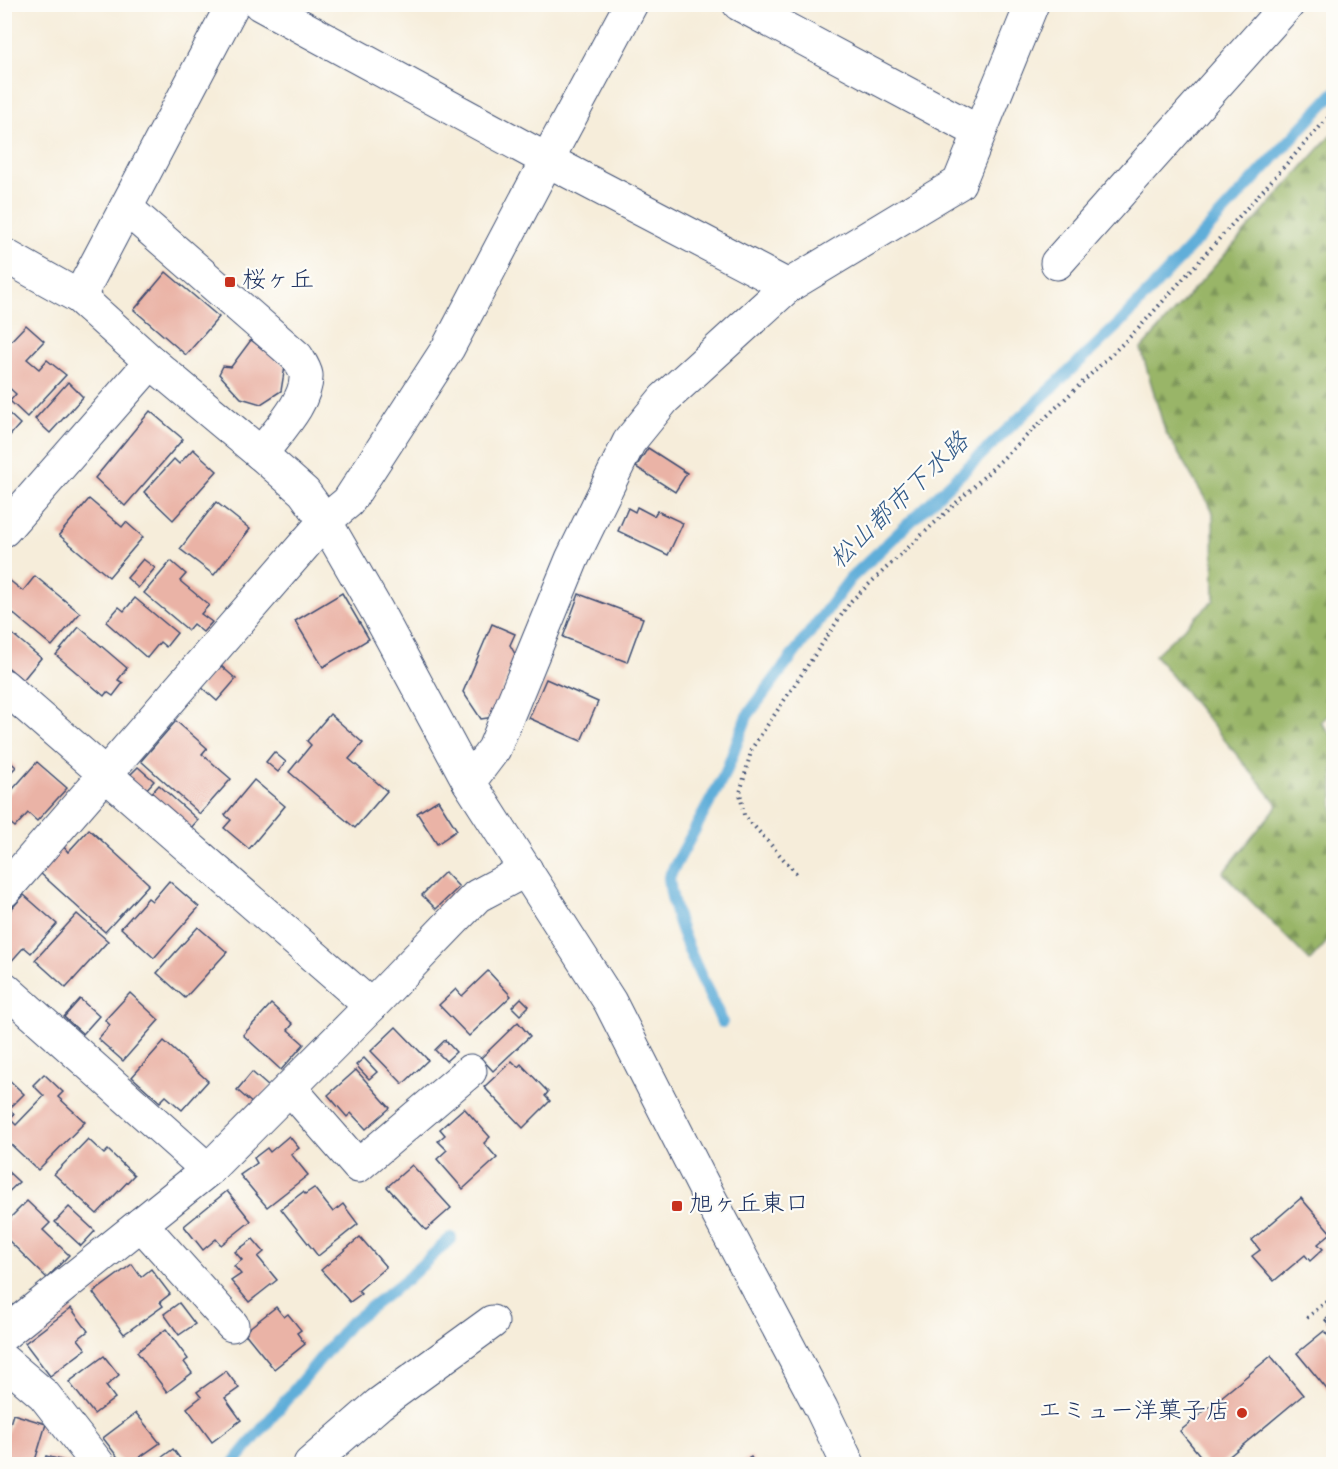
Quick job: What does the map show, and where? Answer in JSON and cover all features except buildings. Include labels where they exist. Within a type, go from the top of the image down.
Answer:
[{"type":"street","points":[[79,297],[233,4]]},
{"type":"street","points":[[260,4],[547,160],[788,286]]},
{"type":"street","points":[[4,891],[326,521],[348,501],[448,348],[632,4]]},
{"type":"street","points":[[739,4],[980,132]]},
{"type":"street","points":[[468,782],[494,749],[572,559],[629,442],[664,399],[788,286],[959,183],[1028,9],[1032,4]]},
{"type":"street","points":[[1057,263],[1288,4]]},
{"type":"street","points":[[126,208],[297,357],[306,373],[298,403],[261,453]]},
{"type":"street","points":[[4,255],[79,297],[151,362],[261,453],[304,492],[326,521],[468,782],[610,1002],[816,1397],[848,1464]]},
{"type":"street","points":[[4,530],[151,362]]},
{"type":"street","points":[[4,686],[371,1006]]},
{"type":"street","points":[[4,1334],[208,1170],[477,896],[526,870]]},
{"type":"street","points":[[4,988],[208,1170]]},
{"type":"street","points":[[290,1088],[358,1166],[470,1071]]},
{"type":"street","points":[[141,1224],[232,1325]]},
{"type":"street","points":[[310,1464],[379,1404],[492,1322]]},
{"type":"street","points":[[4,1361],[44,1395],[97,1464]]},
{"type":"path","points":[[796,873],[744,815],[740,793],[752,748],[851,601],[1138,329],[1334,111]]},
{"type":"path","points":[[1307,1318],[1334,1295]]},
{"type":"green space","points":[[1333,133],[1334,710],[1321,722],[1333,737],[1334,934],[1310,961],[1223,873],[1278,805],[1155,655],[1214,600],[1213,512],[1165,431],[1141,349]]},
{"type":"waterway","name":"松山都市下水路","points":[[722,1022],[682,933],[669,877],[726,772],[747,716],[850,579],[1120,323],[1334,93]]},
{"type":"waterway","name":"松山都市下水路","points":[[233,1464],[349,1324],[406,1280],[451,1238]]},
{"type":"place","name":"桜ヶ丘","points":[[230,282]]},
{"type":"place","name":"旭ヶ丘東口","points":[[677,1206]]},
{"type":"place","name":"エミュー洋菓子店","points":[[1242,1413]]}]
